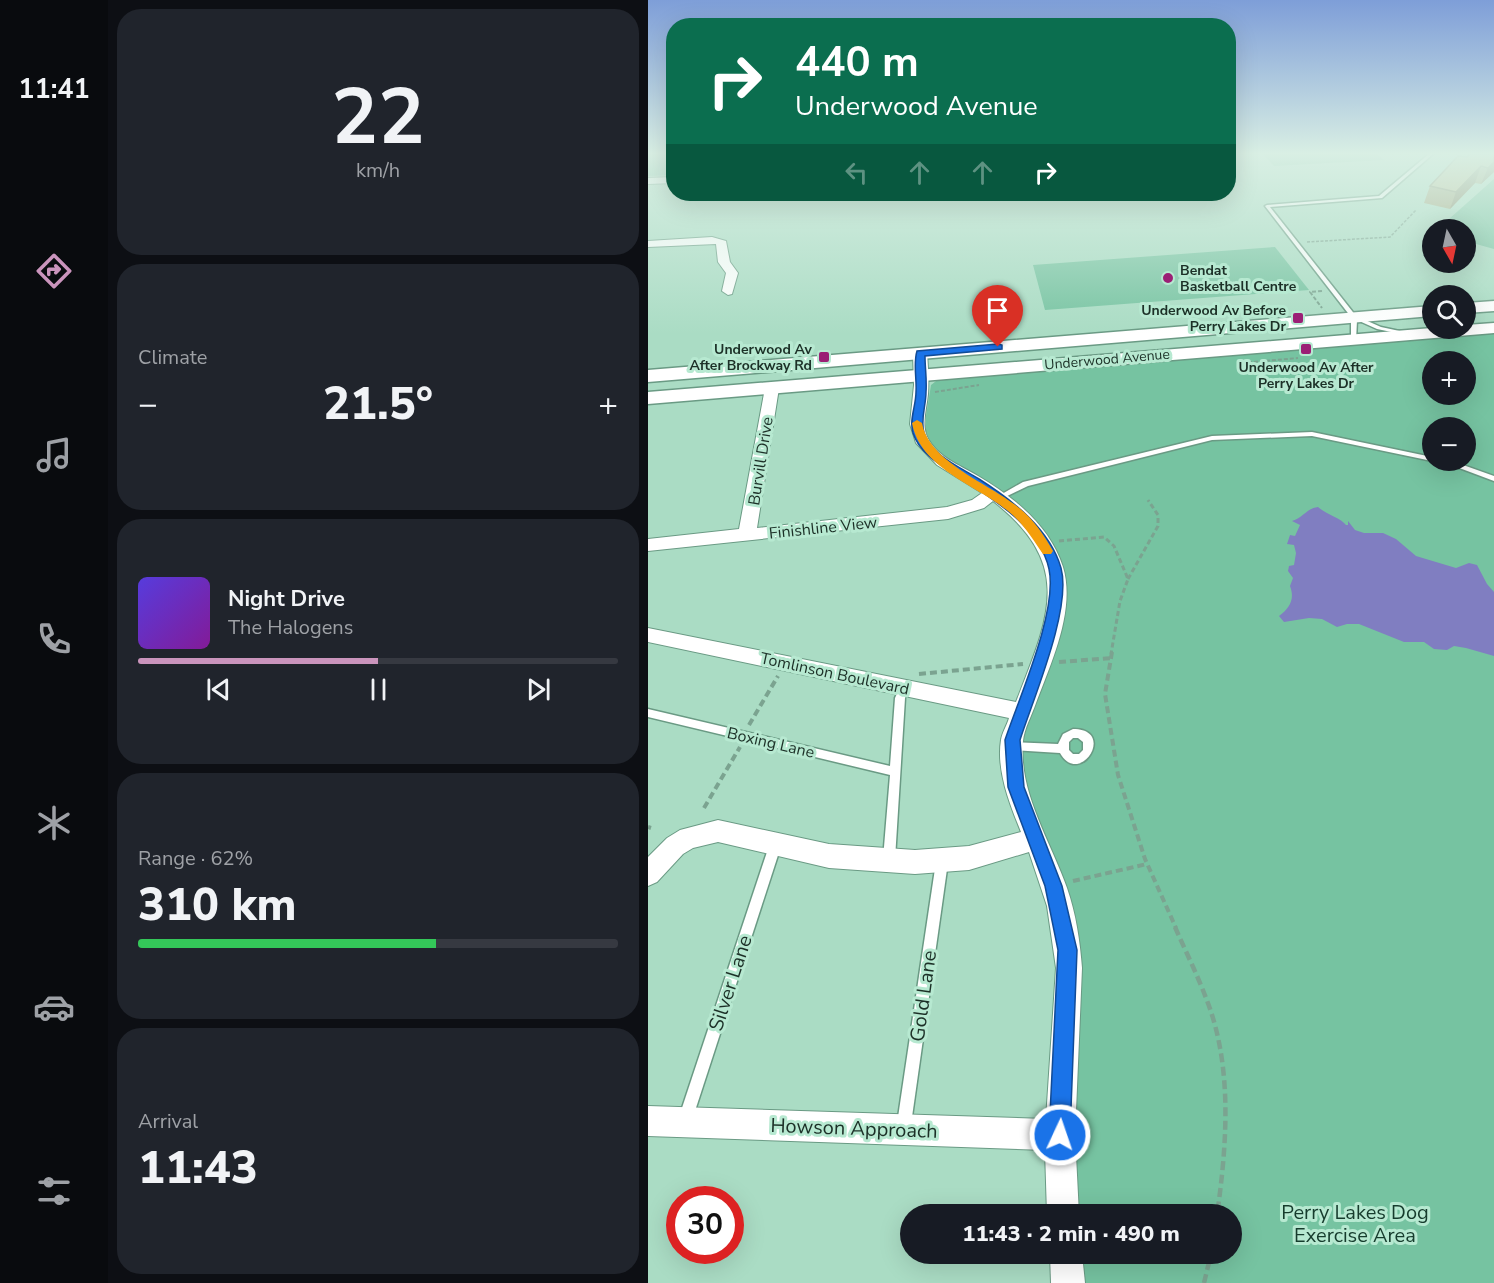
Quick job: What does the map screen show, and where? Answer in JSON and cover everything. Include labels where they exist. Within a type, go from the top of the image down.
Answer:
[{"type":"main road","points":[[1476,307],[1494,306]]},
{"type":"main road","name":"Underwood Avenue","points":[[648,398],[772,388],[921,364],[1255,326],[1422,312]]},
{"type":"main road","points":[[1255,326],[1269,347]]},
{"type":"main road","name":"Underwood Avenue","points":[[648,376],[1269,347],[1494,328]]},
{"type":"street","points":[[648,244],[721,241],[724,262],[732,273],[728,291]]},
{"type":"street","points":[[921,364],[917,424],[925,445],[945,464],[996,495],[1030,525],[1042,542],[1055,569],[1053,620],[1012,746],[1016,787],[1054,886],[1065,931],[1069,968],[1060,1135],[1063,1204]]},
{"type":"street","name":"Burvill Drive","points":[[747,535],[772,388]]},
{"type":"street","name":"Finishline View","points":[[648,544],[948,513],[978,504],[996,495]]},
{"type":"street","name":"Tomlinson Boulevard","points":[[648,635],[907,682],[1022,712]]},
{"type":"street","points":[[648,874],[675,846],[702,833],[718,831],[829,856],[889,862],[942,862],[993,853],[1035,839]]},
{"type":"street","name":"Howson Approach","points":[[648,1121],[1060,1135]]},
{"type":"street","points":[[1067,1264],[1068,1283]]},
{"type":"lane","points":[[1273,214],[1354,318],[1379,328],[1420,334]]},
{"type":"lane","points":[[1353,341],[1354,318]]},
{"type":"lane","points":[[996,495],[1026,484],[1212,438],[1312,434],[1422,457]]},
{"type":"lane","points":[[1472,471],[1494,479]]},
{"type":"lane","points":[[889,862],[900,698],[907,682]]},
{"type":"lane","name":"Boxing Lane","points":[[648,713],[894,771]]},
{"type":"lane","points":[[1012,746],[1062,749]]},
{"type":"lane","name":"Silver Lane","points":[[684,1122],[776,843]]},
{"type":"lane","name":"Gold Lane","points":[[904,1130],[942,862]]},
{"type":"path","points":[[1304,243],[1390,237],[1412,214]]},
{"type":"path","points":[[1327,314],[1310,292],[1332,290]]},
{"type":"path","points":[[1148,500],[1159,520],[1156,534],[1149,541],[1128,579],[1120,601],[1105,694],[1118,775],[1147,864],[1207,999],[1218,1040],[1227,1125],[1218,1204]]},
{"type":"path","points":[[1042,542],[1104,537],[1114,546],[1128,579]]},
{"type":"path","points":[[907,682],[1040,663],[1112,658]]},
{"type":"path","points":[[1054,886],[1147,864]]},
{"type":"path","points":[[1204,1283],[1209,1264]]},
{"type":"green space","points":[[1455,214],[1494,214],[1494,249],[1476,244],[1476,219],[1449,219]]},
{"type":"green space","name":"Bendat Basketball Centre","points":[[1275,247],[1309,290],[1045,310],[1033,265]]},
{"type":"green space","name":"Perry Lakes Dog Exercise Area","points":[[1494,332],[1494,1283],[1081,1283],[1081,1264],[1242,1264],[1242,1204],[1076,1204],[1072,1147],[1077,1040],[1020,748],[1047,670],[1064,585],[1031,516],[994,485],[947,459],[933,447],[926,432],[931,385],[940,378],[1422,338],[1476,339],[1476,333]]},
{"type":"shaded area","points":[[1318,507],[1346,525],[1348,521],[1355,530],[1364,533],[1383,533],[1396,539],[1416,556],[1456,568],[1469,563],[1477,565],[1494,592],[1494,656],[1454,646],[1447,650],[1434,649],[1424,642],[1404,642],[1359,624],[1337,627],[1322,619],[1309,618],[1284,622],[1279,616],[1286,610],[1292,599],[1290,586],[1293,578],[1288,571],[1289,566],[1294,565],[1296,553],[1294,545],[1287,544],[1290,535],[1295,536],[1300,525],[1292,521]]},
{"type":"slow traffic","points":[[917,423],[919,435],[933,454],[1012,508],[1030,525],[1047,551]]},
{"type":"place","name":"Bendat Basketball Centre","points":[[1168,278]]},
{"type":"place","name":"Underwood Av Before Perry Lakes Dr","points":[[1298,318]]},
{"type":"place","name":"Underwood Av After Perry Lakes Dr","points":[[1306,349]]},
{"type":"place","name":"Underwood Av After Brockway Rd","points":[[824,357]]},
{"type":"route","points":[[998,347],[920,353],[921,392],[917,424],[919,435],[933,454],[992,493],[1030,525],[1044,545],[1055,569],[1056,598],[1053,620],[1012,740],[1012,754],[1016,787],[1054,886],[1068,950],[1060,1135]]}]
